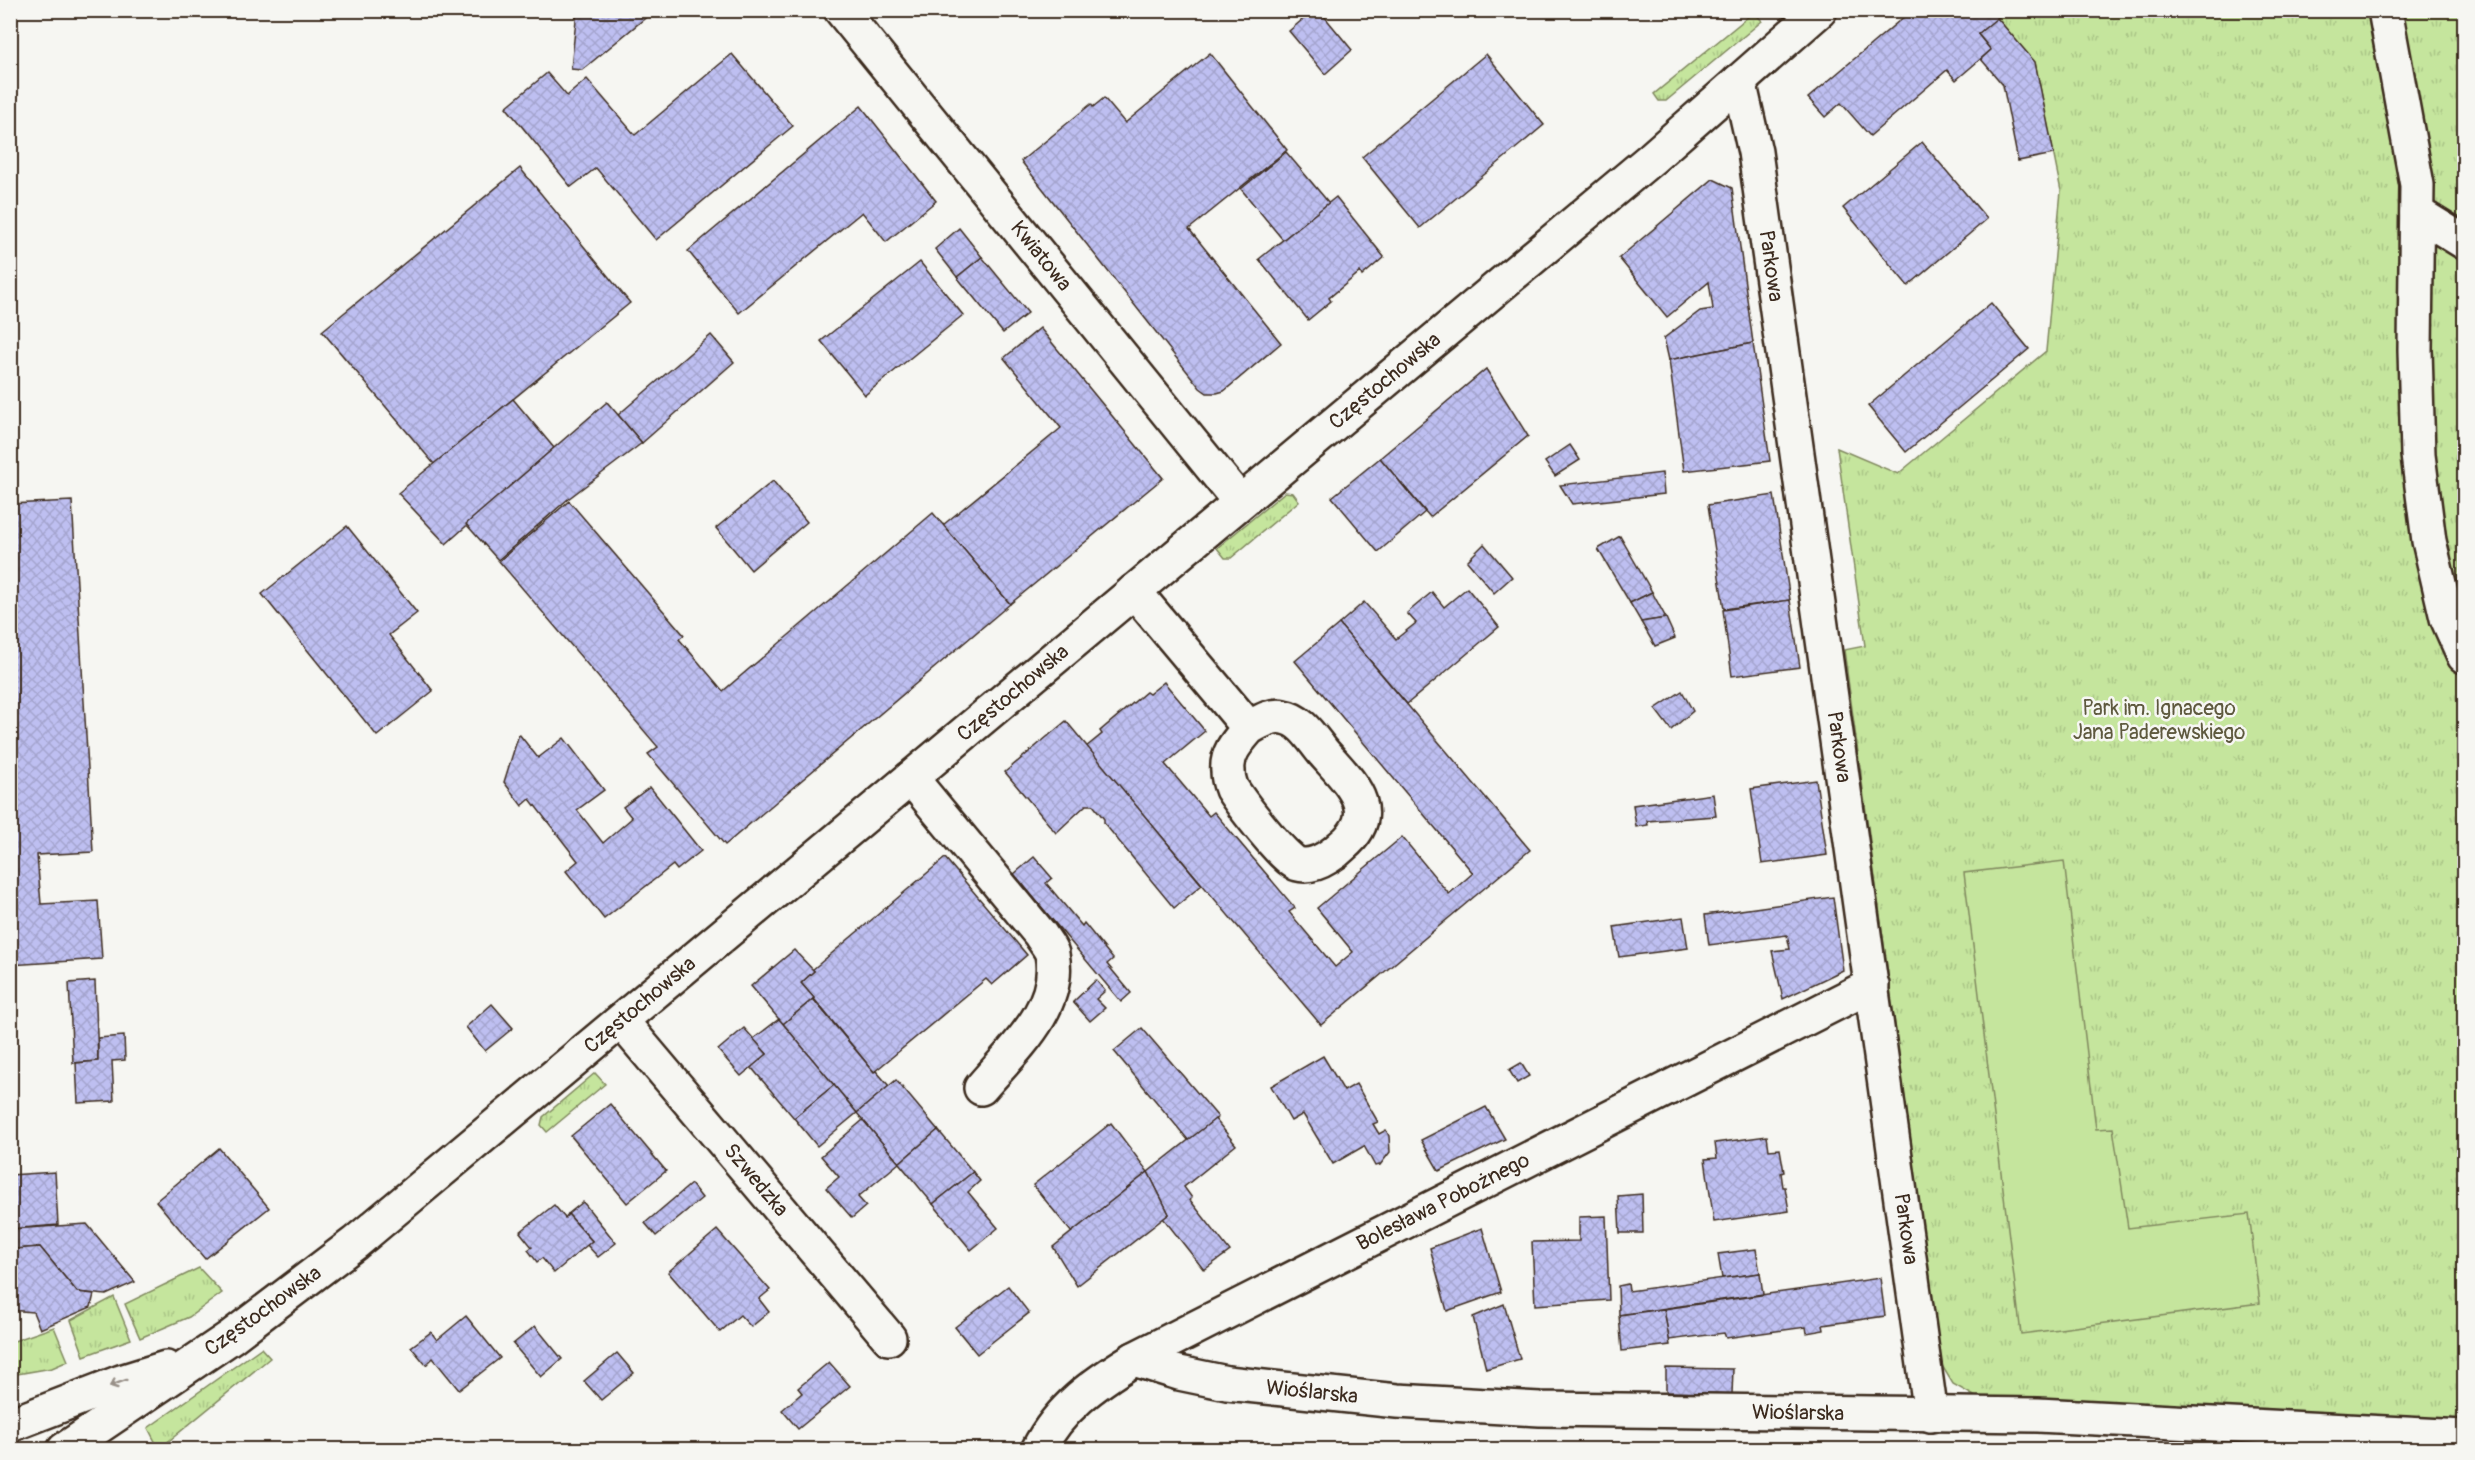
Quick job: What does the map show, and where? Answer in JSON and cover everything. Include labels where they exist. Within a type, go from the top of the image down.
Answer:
[{"type":"street","name":"Kwiatowa","points":[[841,10],[1240,502]]},
{"type":"street","name":"Częstochowska","points":[[65,1449],[231,1337],[355,1243],[622,1022],[1643,165],[1820,10]]},
{"type":"street","points":[[2385,10],[2417,185],[2415,350],[2418,455],[2429,542],[2447,618],[2464,656]]},
{"type":"street","name":"Parkowa","points":[[1739,81],[1754,144],[1931,1415]]},
{"type":"street","points":[[2417,213],[2464,242]]},
{"type":"street","points":[[1134,591],[1249,728]]},
{"type":"street","points":[[1283,716],[1299,723],[1356,791],[1362,806],[1362,822],[1355,836],[1329,857],[1309,865],[1296,864],[1283,854],[1231,787],[1228,771],[1229,757],[1249,728],[1265,718],[1283,716]]},
{"type":"street","points":[[911,778],[1040,934],[1051,952],[1053,967],[1050,993],[1038,1019],[981,1088]]},
{"type":"street","name":"Bolesława Pobożnego","points":[[1038,1449],[1047,1433],[1071,1403],[1099,1380],[1134,1359],[1872,985]]},
{"type":"street","name":"Szwedzka","points":[[622,1022],[889,1338]]},
{"type":"street","name":"Wioślarska","points":[[1134,1359],[1179,1373],[1227,1383],[1397,1401],[1540,1409],[2038,1415],[2464,1437]]},
{"type":"street","name":"Częstochowska","points":[[10,1425],[122,1382],[194,1360]]},
{"type":"green space","name":"Park im. Ignacego Jana Paderewskiego","points":[[2001,11],[2464,11],[2464,287],[2462,289],[2458,482],[2464,827],[2464,1424],[1976,1397],[1953,1384],[1941,1364],[1844,650],[1865,646],[1837,448],[1898,474],[2046,351],[2061,191],[2035,62],[1997,18]]},
{"type":"green space","points":[[1754,12],[1762,21],[1666,101],[1659,101],[1654,94]]},
{"type":"green space","points":[[1285,492],[1293,493],[1299,501],[1231,558],[1225,558],[1217,548]]},
{"type":"green space","points":[[2064,861],[2096,1129],[2113,1128],[2128,1228],[2249,1214],[2260,1303],[2021,1334],[1964,873]]},
{"type":"green space","points":[[595,1073],[605,1084],[547,1132],[541,1125],[543,1117]]},
{"type":"green space","points":[[199,1268],[222,1293],[189,1317],[140,1338],[125,1304]]},
{"type":"green space","points":[[114,1297],[131,1339],[84,1356],[71,1320]]},
{"type":"green space","points":[[54,1327],[68,1361],[52,1368],[11,1375],[11,1342]]},
{"type":"green space","points":[[261,1348],[270,1358],[159,1449],[148,1428]]},
{"type":"building","points":[[577,10],[655,10],[582,70],[571,69]]},
{"type":"building","points":[[1314,10],[1319,10],[1352,50],[1325,74],[1289,31]]},
{"type":"building","points":[[1912,10],[2001,10],[2004,13],[1978,34],[1991,50],[1956,80],[1947,70],[1870,136],[1841,103],[1825,117],[1808,98]]},
{"type":"building","points":[[1997,18],[2035,62],[2054,154],[2018,161],[2003,85],[1981,59],[1991,50],[1978,34]]},
{"type":"building","points":[[1210,53],[1287,150],[1189,229],[1281,343],[1224,391],[1217,393],[1207,393],[1200,388],[1021,161],[1091,104],[1093,107],[1104,98],[1125,123]]},
{"type":"building","points":[[732,54],[793,126],[656,240],[596,168],[571,187],[506,107],[547,73],[567,96],[587,79],[635,135]]},
{"type":"building","points":[[1486,54],[1544,125],[1420,228],[1362,157]]},
{"type":"building","points":[[861,106],[936,201],[886,242],[862,212],[739,313],[688,251]]},
{"type":"building","points":[[1922,142],[1987,219],[1908,286],[1843,208]]},
{"type":"building","points":[[1286,152],[1329,203],[1283,240],[1241,189]]},
{"type":"building","points":[[520,168],[630,303],[434,464],[322,331]]},
{"type":"building","points":[[1713,179],[1732,188],[1753,343],[1669,360],[1664,338],[1700,311],[1713,309],[1709,282],[1667,317],[1619,258]]},
{"type":"building","points":[[1336,197],[1384,257],[1362,276],[1360,272],[1329,298],[1331,301],[1308,320],[1259,259]]},
{"type":"building","points":[[959,228],[982,257],[957,277],[935,249]]},
{"type":"building","points":[[982,257],[1028,313],[1003,333],[957,277]]},
{"type":"building","points":[[920,262],[963,315],[865,395],[821,341]]},
{"type":"building","points":[[1991,303],[2029,349],[1906,452],[1868,406]]},
{"type":"building","points":[[1040,328],[1163,478],[1010,604],[943,525],[1061,428],[1004,358]]},
{"type":"building","points":[[711,335],[734,362],[642,443],[618,415]]},
{"type":"building","points":[[1753,343],[1770,461],[1684,471],[1669,360]]},
{"type":"building","points":[[1486,369],[1528,436],[1430,517],[1380,458]]},
{"type":"building","points":[[513,399],[554,448],[446,544],[398,493]]},
{"type":"building","points":[[607,402],[642,443],[568,499],[498,560],[466,524]]},
{"type":"building","points":[[1570,445],[1580,460],[1555,476],[1545,462]]},
{"type":"building","points":[[1380,458],[1425,512],[1378,552],[1332,497]]},
{"type":"building","points":[[1662,473],[1664,494],[1572,504],[1560,485]]},
{"type":"building","points":[[773,481],[807,522],[751,570],[716,528]]},
{"type":"building","points":[[1774,495],[1790,600],[1724,609],[1708,505]]},
{"type":"building","points":[[72,501],[93,852],[37,855],[41,904],[98,901],[102,959],[10,965],[10,504]]},
{"type":"building","points":[[569,501],[684,635],[679,639],[723,691],[933,513],[1010,604],[725,845],[648,754],[658,747],[499,561]]},
{"type":"building","points":[[347,526],[417,613],[389,635],[433,691],[377,736],[262,594]]},
{"type":"building","points":[[1620,536],[1652,592],[1630,603],[1598,549]]},
{"type":"building","points":[[1484,544],[1512,577],[1494,593],[1467,561]]},
{"type":"building","points":[[1467,588],[1499,627],[1407,704],[1339,624],[1364,602],[1396,639],[1416,623],[1407,613],[1432,592],[1444,607]]},
{"type":"building","points":[[1652,592],[1666,618],[1641,622],[1630,603]]},
{"type":"building","points":[[1790,600],[1800,667],[1732,676],[1723,610]]},
{"type":"building","points":[[1666,618],[1675,638],[1655,646],[1641,622]]},
{"type":"building","points":[[1339,624],[1530,850],[1321,1025],[1086,747],[1102,734],[1100,731],[1146,692],[1149,694],[1164,682],[1205,731],[1165,764],[1209,816],[1214,812],[1295,908],[1289,912],[1335,967],[1353,952],[1317,908],[1402,837],[1449,894],[1473,873],[1295,661]]},
{"type":"building","points":[[1682,691],[1693,711],[1671,730],[1655,709]]},
{"type":"building","points":[[1066,721],[1202,885],[1174,908],[1104,823],[1104,819],[1093,805],[1086,805],[1056,833],[1005,772]]},
{"type":"building","points":[[519,734],[538,758],[564,738],[604,790],[577,810],[603,843],[632,818],[623,807],[650,787],[701,851],[677,870],[673,865],[604,919],[566,871],[578,861],[530,799],[522,806],[504,782]]},
{"type":"building","points":[[1816,780],[1827,855],[1762,864],[1751,789]]},
{"type":"building","points":[[1713,794],[1716,816],[1647,821],[1648,825],[1636,827],[1633,805]]},
{"type":"building","points":[[1034,857],[1052,878],[1046,883],[1082,926],[1084,923],[1113,959],[1107,964],[1131,993],[1121,1002],[1014,874]]},
{"type":"building","points":[[945,858],[1027,955],[992,985],[986,979],[874,1072],[801,983],[814,971],[812,970]]},
{"type":"building","points":[[1833,897],[1843,970],[1783,999],[1772,951],[1790,949],[1787,935],[1709,945],[1705,915]]},
{"type":"building","points":[[1683,917],[1688,948],[1619,957],[1614,927]]},
{"type":"building","points":[[794,950],[814,971],[801,983],[814,998],[783,1024],[751,986]]},
{"type":"building","points":[[1096,980],[1105,991],[1096,999],[1105,1008],[1090,1021],[1073,1002]]},
{"type":"building","points":[[95,981],[98,1061],[73,1063],[69,983]]},
{"type":"building","points":[[813,999],[874,1072],[876,1071],[889,1086],[857,1113],[783,1024]]},
{"type":"building","points":[[492,1004],[513,1028],[485,1051],[466,1027]]},
{"type":"building","points":[[779,1019],[834,1085],[794,1118],[751,1067],[767,1054],[753,1039]]},
{"type":"building","points":[[744,1028],[767,1054],[741,1076],[718,1050]]},
{"type":"building","points":[[1142,1028],[1218,1117],[1189,1141],[1114,1051]]},
{"type":"building","points":[[124,1036],[125,1060],[112,1061],[114,1101],[78,1103],[76,1063],[98,1061],[98,1038]]},
{"type":"building","points":[[1323,1056],[1344,1091],[1356,1084],[1378,1122],[1373,1124],[1379,1134],[1386,1130],[1389,1136],[1390,1152],[1380,1165],[1375,1166],[1364,1146],[1333,1164],[1303,1114],[1291,1121],[1271,1086]]},
{"type":"building","points":[[1521,1063],[1529,1076],[1517,1083],[1509,1070]]},
{"type":"building","points":[[896,1080],[938,1130],[899,1163],[857,1113]]},
{"type":"building","points":[[834,1085],[857,1113],[817,1146],[794,1118]]},
{"type":"building","points":[[610,1104],[666,1171],[627,1203],[571,1136]]},
{"type":"building","points":[[1486,1107],[1505,1139],[1439,1171],[1421,1140]]},
{"type":"building","points":[[1215,1119],[1236,1145],[1184,1187],[1192,1198],[1190,1200],[1230,1251],[1204,1270],[1163,1218],[1169,1214],[1148,1172]]},
{"type":"building","points":[[863,1120],[899,1163],[858,1197],[866,1206],[852,1218],[826,1188],[839,1177],[821,1156]]},
{"type":"building","points":[[1111,1123],[1148,1172],[1072,1233],[1033,1185]]},
{"type":"building","points":[[938,1130],[973,1172],[933,1204],[899,1163]]},
{"type":"building","points":[[1767,1136],[1769,1150],[1780,1149],[1784,1172],[1781,1173],[1783,1187],[1785,1187],[1789,1211],[1714,1222],[1705,1159],[1717,1158],[1715,1143]]},
{"type":"building","points":[[219,1148],[269,1208],[205,1259],[156,1201]]},
{"type":"building","points":[[55,1172],[58,1225],[10,1229],[10,1175]]},
{"type":"building","points":[[973,1172],[980,1181],[968,1192],[998,1228],[971,1250],[933,1204]]},
{"type":"building","points":[[1148,1172],[1169,1214],[1077,1286],[1053,1247]]},
{"type":"building","points":[[691,1184],[702,1198],[656,1236],[645,1223]]},
{"type":"building","points":[[1642,1194],[1643,1233],[1620,1233],[1618,1196]]},
{"type":"building","points":[[583,1202],[616,1243],[598,1257],[587,1245],[592,1241],[568,1214]]},
{"type":"building","points":[[554,1205],[565,1218],[568,1214],[592,1241],[554,1273],[542,1258],[537,1262],[528,1250],[532,1247],[520,1232]]},
{"type":"building","points":[[1606,1216],[1609,1300],[1535,1305],[1532,1242],[1579,1241],[1579,1217]]},
{"type":"building","points":[[87,1224],[135,1282],[106,1295],[77,1292],[40,1247],[15,1249],[12,1229]]},
{"type":"building","points":[[1482,1228],[1501,1292],[1447,1311],[1430,1248]]},
{"type":"building","points":[[10,1229],[15,1249],[40,1247],[77,1292],[94,1294],[91,1307],[40,1329],[33,1312],[10,1310]]},
{"type":"building","points":[[717,1230],[770,1290],[759,1299],[769,1312],[751,1327],[740,1315],[720,1332],[668,1272]]},
{"type":"building","points":[[1756,1249],[1760,1273],[1722,1278],[1718,1254]]},
{"type":"building","points":[[1760,1273],[1763,1294],[1619,1315],[1618,1286],[1628,1284],[1629,1291]]},
{"type":"building","points":[[1880,1278],[1885,1316],[1823,1325],[1824,1330],[1807,1333],[1806,1327],[1726,1338],[1724,1333],[1669,1340],[1664,1309]]},
{"type":"building","points":[[1008,1286],[1029,1313],[977,1354],[955,1327]]},
{"type":"building","points":[[1504,1304],[1520,1359],[1486,1369],[1473,1317]]},
{"type":"building","points":[[1664,1309],[1670,1345],[1622,1351],[1619,1315]]},
{"type":"building","points":[[466,1316],[500,1358],[459,1390],[433,1358],[426,1365],[411,1347],[431,1332],[437,1340]]},
{"type":"building","points":[[535,1326],[562,1359],[541,1377],[513,1344]]},
{"type":"building","points":[[617,1353],[634,1373],[601,1400],[584,1381]]},
{"type":"building","points":[[829,1362],[850,1386],[798,1429],[782,1410],[802,1393],[798,1388]]},
{"type":"building","points":[[1666,1368],[1733,1369],[1732,1394],[1666,1392]]}]
